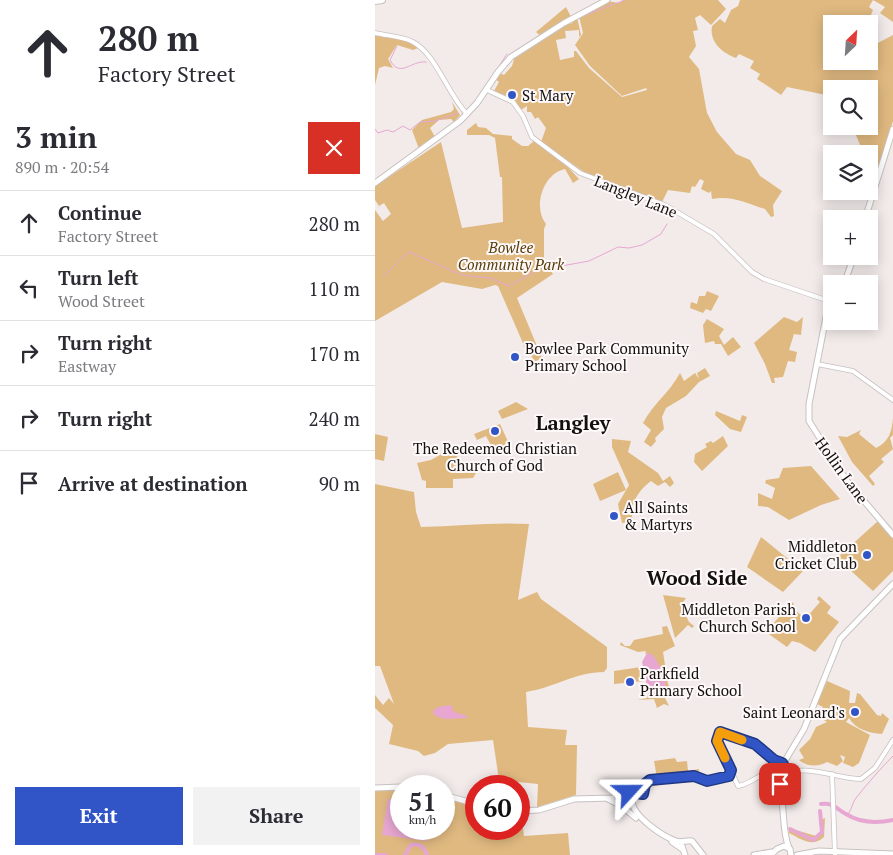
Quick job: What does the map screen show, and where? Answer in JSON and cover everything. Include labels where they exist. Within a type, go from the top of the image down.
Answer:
[{"type":"highway","points":[[375,1],[382,0]]},
{"type":"main road","points":[[375,183],[440,138],[467,114],[487,90],[498,72],[515,54],[564,22],[607,0]]},
{"type":"main road","points":[[868,210],[893,129]]},
{"type":"main road","name":"Hollin Lane","points":[[824,330],[808,411],[811,426],[847,482],[893,535]]},
{"type":"main road","points":[[779,787],[785,776],[785,766],[790,751],[799,738],[812,710],[840,639],[893,584]]},
{"type":"main road","points":[[769,773],[776,761],[790,751]]},
{"type":"main road","points":[[776,761],[785,766]]},
{"type":"main road","points":[[769,773],[785,776]]},
{"type":"main road","points":[[769,773],[779,787],[785,834],[791,855]]},
{"type":"main road","points":[[375,788],[390,787]]},
{"type":"main road","points":[[530,810],[539,810],[574,799],[605,798],[625,792],[630,793],[634,799],[638,816],[678,842],[694,842],[697,849],[703,855]]},
{"type":"main road","points":[[620,795],[618,800],[622,806]]},
{"type":"main road","points":[[605,798],[622,806],[683,853]]},
{"type":"main road","points":[[622,806],[634,799]]},
{"type":"main road","points":[[774,852],[785,834]]},
{"type":"main road","points":[[683,853],[683,844],[687,841]]},
{"type":"main road","points":[[753,855],[774,852],[784,846],[800,854],[893,854]]},
{"type":"main road","points":[[695,855],[697,849]]},
{"type":"street","points":[[375,33],[403,38],[416,43],[434,66],[456,102],[467,114]]},
{"type":"street","name":"Langley Lane","points":[[487,90],[513,102],[523,116],[532,137],[580,173],[665,206],[714,234],[752,272],[764,279],[823,300]]},
{"type":"street","points":[[817,364],[853,372],[893,400]]},
{"type":"street","points":[[767,754],[769,773],[755,777],[739,786],[717,741],[720,732],[755,744],[776,761]]},
{"type":"street","points":[[785,776],[794,772],[832,774],[858,779],[864,778],[875,768],[893,740]]},
{"type":"street","points":[[785,766],[794,772]]},
{"type":"street","points":[[634,799],[644,793],[645,784],[648,780],[699,777],[710,781],[724,778],[731,773]]},
{"type":"street","points":[[832,774],[835,853]]},
{"type":"green space","points":[[623,0],[718,0],[726,9],[711,25],[700,15],[695,18],[698,30],[693,31],[696,46],[689,57],[699,69],[707,113],[717,132],[736,154],[750,160],[760,176],[782,191],[773,205],[774,216],[771,217],[765,209],[739,200],[726,198],[712,199],[711,191],[709,193],[701,189],[704,181],[700,179],[695,187],[692,186],[690,193],[668,190],[662,202],[584,172],[541,142],[546,128],[538,117],[535,119],[531,112],[527,112],[527,106],[521,110],[507,96],[494,91],[499,82],[495,79],[500,73],[504,75],[512,66],[515,56],[568,22],[571,24],[577,17],[581,35],[579,37],[579,30],[565,31],[566,38],[556,40],[560,60],[574,57],[574,51],[576,51],[589,68],[622,97],[647,90],[646,88],[622,96],[590,66],[575,45],[583,33],[579,16],[607,1],[619,3]]},
{"type":"green space","points":[[740,0],[873,0],[869,7],[873,10],[871,15],[823,15],[823,70],[878,70],[878,43],[893,35],[893,121],[878,169],[878,145],[860,145],[856,135],[878,135],[878,80],[823,80],[823,94],[787,87],[781,95],[757,79],[760,74],[750,68],[754,61],[739,54],[736,58],[727,54],[715,43],[712,26],[720,19],[725,23],[731,10],[738,6]]},
{"type":"green space","points":[[873,0],[893,0],[893,22],[880,13],[885,7]]},
{"type":"green space","points":[[566,7],[571,17],[542,37],[536,32]]},
{"type":"green space","points":[[375,34],[405,40],[418,48],[413,50],[397,45],[388,59],[393,68],[385,66],[379,68],[375,85]]},
{"type":"green space","points":[[452,102],[460,115],[454,122],[451,119],[439,120],[430,128],[435,137],[419,149],[412,130],[422,120],[451,112],[454,109]]},
{"type":"green space","name":"Bowlee Community Park","points":[[476,123],[478,127],[486,128],[493,134],[512,136],[512,139],[522,146],[528,146],[534,141],[565,164],[579,179],[573,183],[565,169],[551,177],[542,191],[540,208],[546,224],[544,229],[544,259],[553,274],[517,298],[542,358],[534,362],[529,350],[526,350],[498,286],[495,285],[482,289],[442,282],[375,321],[375,210],[383,221],[391,214],[384,203],[379,206],[375,200],[375,186],[441,142],[462,228],[503,222],[502,177],[500,177],[495,138],[489,135],[467,135],[467,130]]},
{"type":"green space","points":[[707,291],[719,296],[711,311],[706,309],[703,313],[690,308],[691,302],[697,304],[699,296],[705,296]]},
{"type":"green space","points":[[784,317],[797,322],[803,317],[801,335],[794,334],[789,350],[797,352],[795,362],[788,361],[783,377],[774,378],[775,383],[772,383],[754,343]]},
{"type":"green space","points":[[707,319],[724,329],[719,336],[724,345],[733,337],[741,347],[728,356],[721,344],[715,344],[714,341],[705,343],[703,325]]},
{"type":"green space","points":[[705,368],[710,376],[699,382],[686,396],[666,408],[662,417],[664,429],[655,438],[656,441],[651,447],[644,442],[651,430],[643,423],[680,373],[684,381],[695,373],[699,379],[697,373]]},
{"type":"green space","points":[[516,402],[528,409],[502,419],[498,411]]},
{"type":"green space","points":[[716,411],[740,421],[742,415],[747,417],[741,432],[730,429],[715,415]]},
{"type":"green space","points":[[893,418],[893,435],[890,438],[893,449],[881,459],[884,462],[869,476],[875,484],[873,486],[852,462],[838,436],[847,437],[861,430],[859,434],[876,448],[884,443],[889,436]]},
{"type":"green space","points":[[500,424],[510,446],[495,453],[486,436],[477,440],[474,434]]},
{"type":"green space","points":[[375,434],[388,437],[384,461],[375,459]]},
{"type":"green space","points":[[723,436],[728,446],[702,471],[694,462],[695,454],[707,447],[705,444],[711,441],[713,443]]},
{"type":"green space","points":[[612,439],[631,441],[628,452],[658,473],[663,481],[670,476],[674,483],[670,487],[665,482],[658,486],[651,481],[639,493],[633,504],[633,521],[622,523],[618,504],[629,485],[612,447]]},
{"type":"green space","points":[[452,448],[465,469],[474,467],[476,473],[473,478],[453,479],[453,488],[426,488],[426,481],[422,480],[417,463],[431,460]]},
{"type":"green space","points":[[811,466],[840,499],[821,505],[789,520],[768,507],[758,506],[758,493],[772,499],[775,488],[765,483],[766,480],[779,478],[783,468]]},
{"type":"green space","points":[[618,472],[626,490],[600,501],[593,484]]},
{"type":"green space","points":[[375,484],[414,492],[416,512],[421,527],[529,524],[518,600],[537,592],[541,599],[607,647],[607,668],[604,672],[574,677],[526,692],[528,727],[567,730],[565,745],[577,745],[576,795],[537,807],[538,784],[530,783],[530,775],[498,775],[493,740],[448,744],[435,753],[424,756],[418,751],[389,744],[393,725],[375,708],[375,695],[383,705],[389,698],[394,704],[380,666],[375,666]]},
{"type":"green space","name":"Middleton Cricket Club","points":[[878,521],[893,538],[893,571],[873,591],[837,558]]},
{"type":"green space","points":[[761,537],[803,571],[783,592],[747,567]]},
{"type":"green space","points":[[663,595],[686,598],[681,605],[689,622],[694,626],[692,628],[688,625],[675,638]]},
{"type":"green space","name":"Middleton Parish Church School","points":[[819,596],[831,607],[827,613],[839,622],[815,652],[800,643],[792,641],[787,647],[766,632],[792,602],[794,604],[792,607],[805,619],[820,602],[817,599]]},
{"type":"green space","points":[[667,626],[675,646],[663,652],[668,684],[671,689],[665,698],[669,706],[664,704],[657,708],[654,699],[637,700],[647,698],[649,690],[655,696],[648,653],[645,654],[646,651],[638,652],[620,645],[621,642],[625,646],[630,646],[634,640],[663,634],[662,627]]},
{"type":"green space","points":[[641,667],[644,681],[614,684],[614,671]]},
{"type":"green space","points":[[827,681],[850,691],[849,703],[855,703],[857,693],[860,694],[877,715],[881,716],[882,713],[889,719],[882,734],[863,730],[849,718],[846,722],[870,735],[859,763],[853,767],[843,763],[845,757],[840,755],[843,761],[837,766],[827,762],[809,765],[799,760],[804,758],[799,750],[810,739],[816,727],[827,722],[813,713],[815,710],[821,712],[823,707],[817,704]]},
{"type":"green space","points":[[675,758],[677,762],[687,761],[688,771],[699,769],[699,771],[696,774],[657,778],[654,761]]},
{"type":"green space","points":[[390,789],[390,840],[455,840],[455,801],[465,803],[465,840],[530,840],[530,836],[568,833],[570,855],[375,855],[375,790]]},
{"type":"green space","points":[[825,818],[824,837],[820,840],[811,842],[802,840],[789,833],[789,828],[816,836],[821,831],[819,821]]},
{"type":"shaded area","points":[[647,653],[653,655],[664,673],[666,688],[659,697],[651,692],[646,683],[642,662]]},
{"type":"shaded area","points":[[451,705],[454,712],[467,716],[467,718],[444,719],[434,715],[433,711],[438,707]]},
{"type":"shaded area","points":[[388,799],[390,799],[390,836],[382,835]]},
{"type":"waterway","points":[[583,16],[625,0]]},
{"type":"waterway","points":[[397,46],[390,60],[398,68],[426,62]]},
{"type":"waterway","points":[[498,68],[507,54]]},
{"type":"waterway","points":[[375,129],[378,133],[387,130],[393,132],[403,126],[410,130],[420,122],[435,121],[458,113]]},
{"type":"waterway","points":[[398,262],[409,252],[455,272],[468,276],[490,278],[509,286],[545,266],[556,267],[589,261],[618,247],[629,248],[642,245],[661,234],[667,224]]},
{"type":"waterway","points":[[383,277],[396,264]]},
{"type":"waterway","points":[[847,815],[856,798],[893,756]]},
{"type":"waterway","points":[[821,804],[831,805],[851,817],[863,821],[881,822],[893,820]]},
{"type":"waterway","points":[[790,829],[813,840],[822,832],[820,811]]},
{"type":"waterway","points":[[405,855],[411,845],[421,846],[427,855]]},
{"type":"waterway","points":[[375,855],[386,855]]},
{"type":"slow traffic","points":[[725,758],[717,741],[720,732],[742,740]]},
{"type":"place","name":"St Mary","points":[[512,95]]},
{"type":"place","name":"Bowlee Park Community Primary School","points":[[515,357]]},
{"type":"place","name":"The Redeemed Christian Church of God","points":[[495,431]]},
{"type":"place","name":"All Saints & Martyrs","points":[[614,516]]},
{"type":"place","name":"Middleton Cricket Club","points":[[867,555]]},
{"type":"place","name":"Middleton Parish Church School","points":[[806,618]]},
{"type":"place","name":"Parkfield Primary School","points":[[630,682]]},
{"type":"place","name":"Saint Leonard's","points":[[855,712]]},
{"type":"district","name":"Langley","points":[[573,422]]},
{"type":"district","name":"Wood Side","points":[[697,577]]},
{"type":"route","points":[[629,792],[642,795],[646,789],[645,784],[650,780],[694,776],[707,781],[729,776],[731,770],[717,741],[720,732],[727,736],[755,744],[775,761],[785,765],[787,771],[780,784]]}]
